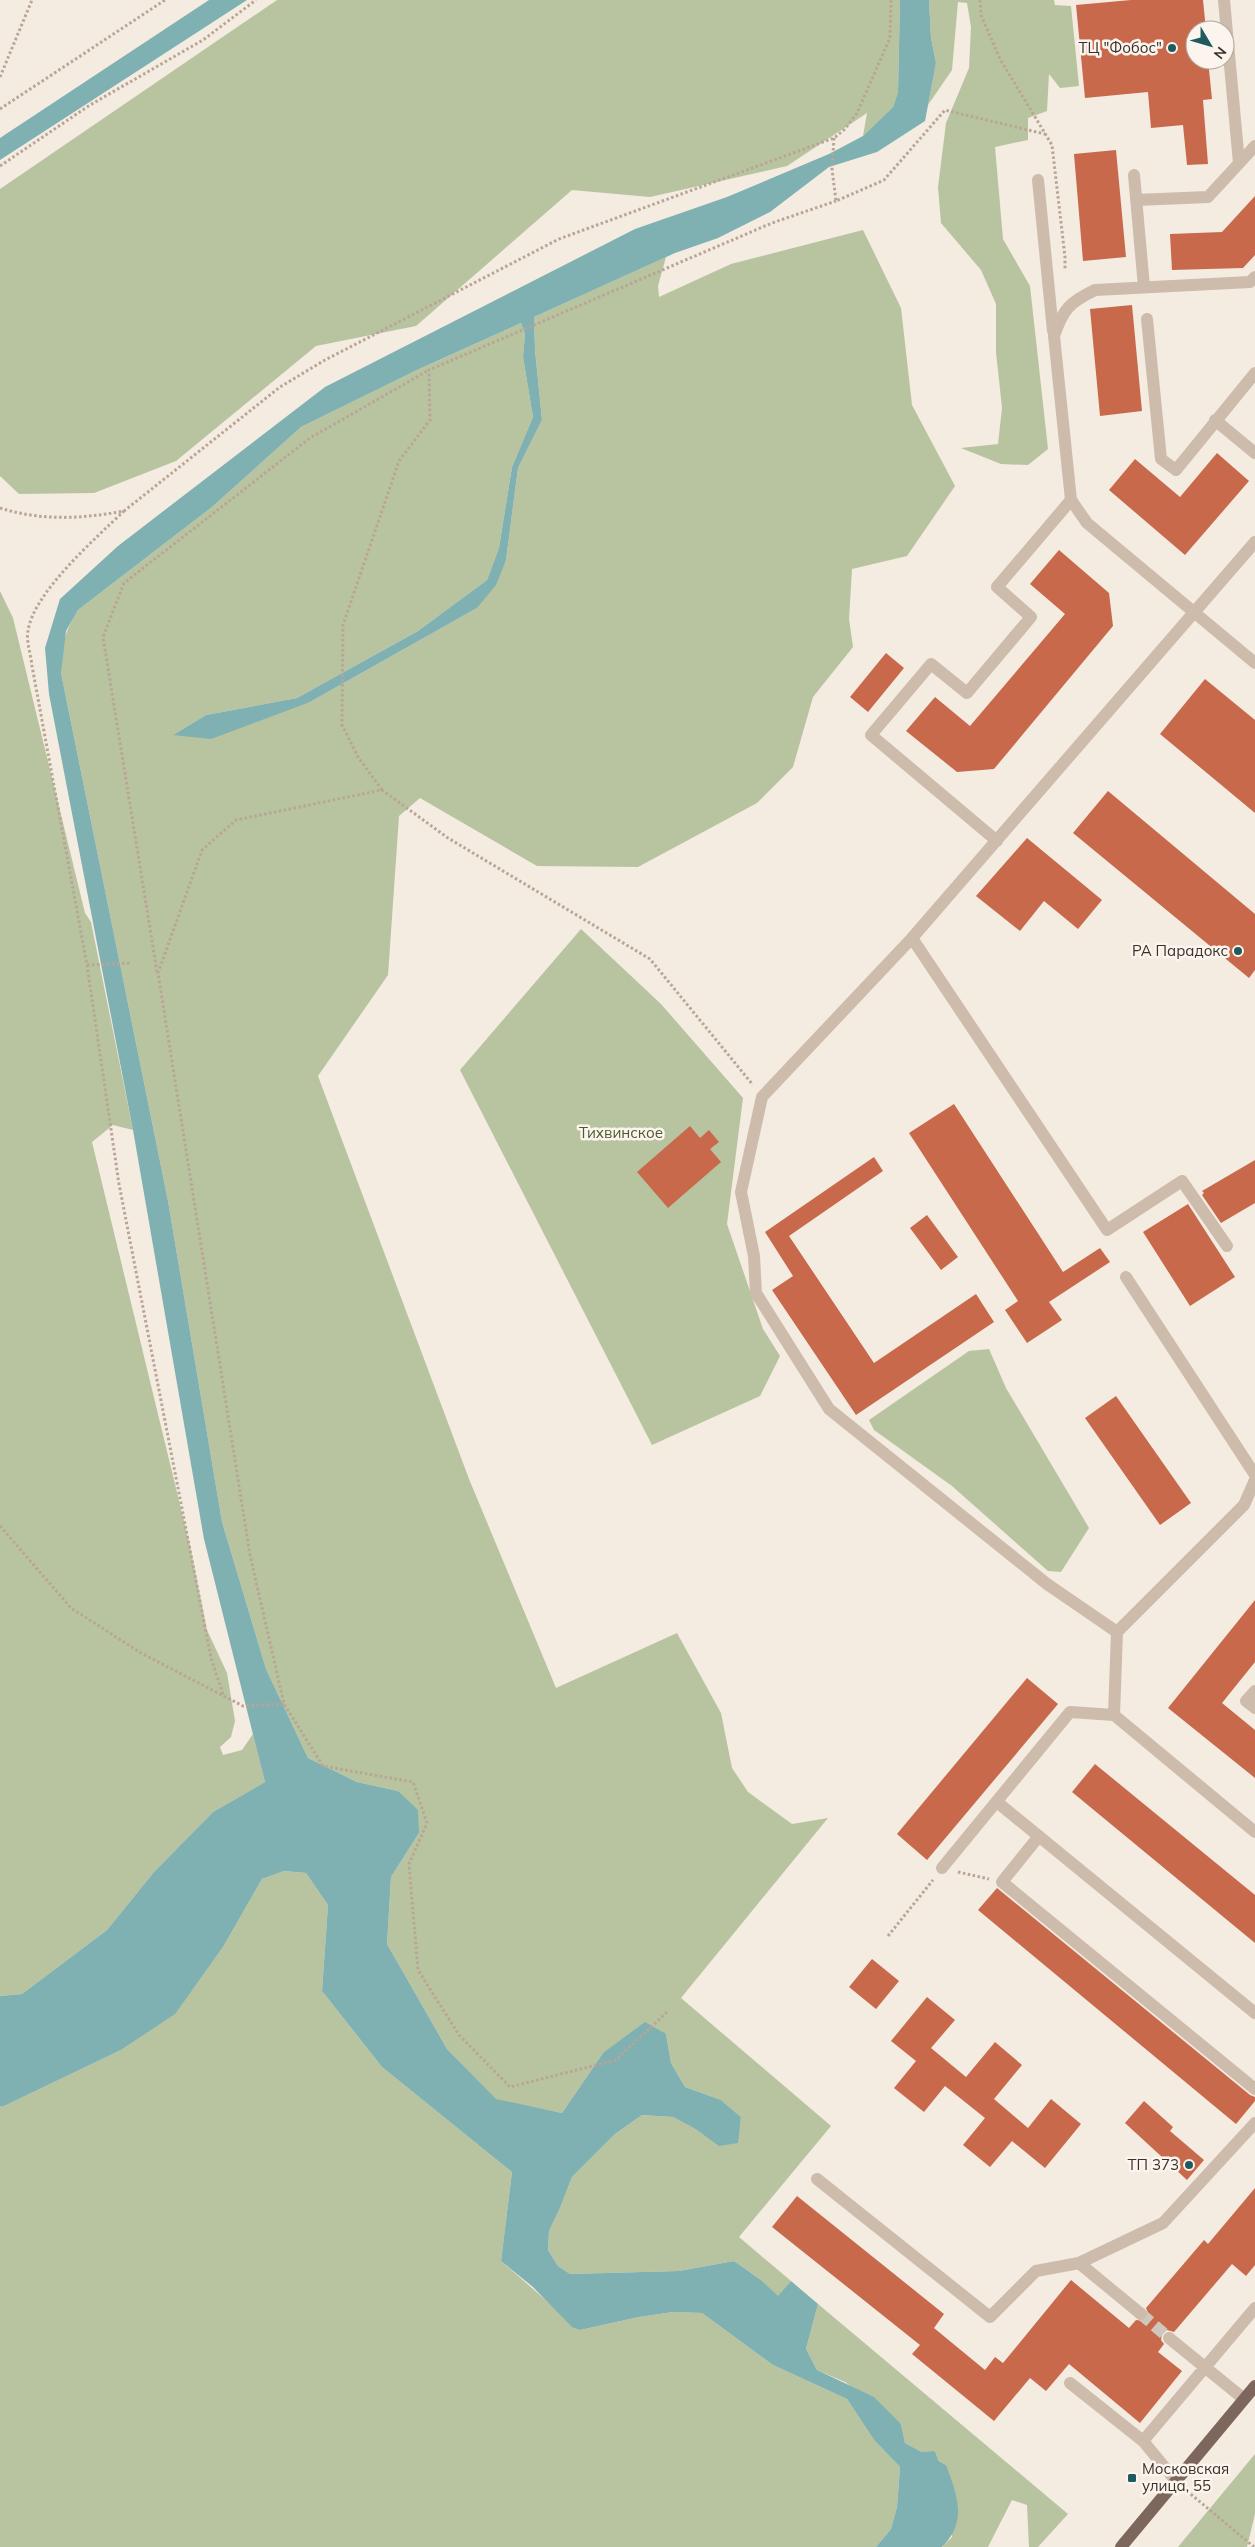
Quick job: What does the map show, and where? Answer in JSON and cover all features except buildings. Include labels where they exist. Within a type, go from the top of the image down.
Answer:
[{"type":"main road","points":[[1121,2547],[1255,2386]]},
{"type":"street","points":[[1224,0],[1239,163]]},
{"type":"street","points":[[1136,200],[1208,197],[1255,146]]},
{"type":"street","points":[[1134,175],[1144,287]]},
{"type":"street","points":[[1038,180],[1072,500],[1086,523],[1255,663]]},
{"type":"street","points":[[1054,336],[1062,313],[1077,299],[1095,290],[1250,282],[1255,277]]},
{"type":"street","points":[[1147,319],[1161,458],[1176,470],[1255,373]]},
{"type":"street","points":[[1215,420],[1255,453]]},
{"type":"street","points":[[997,841],[871,735],[931,664],[967,693],[1032,617],[996,587],[1072,500]]},
{"type":"street","points":[[1117,1632],[1047,1584],[829,1409],[756,1293],[754,1256],[741,1192],[762,1097],[912,938],[1255,542]]},
{"type":"street","points":[[912,938],[1107,1230],[1182,1181],[1227,1246]]},
{"type":"street","points":[[1126,1277],[1255,1475]]},
{"type":"street","points":[[1114,1715],[1117,1632],[1244,1505],[1255,1480]]},
{"type":"street","points":[[1255,1690],[1246,1701],[1255,1708]]},
{"type":"street","points":[[942,1868],[1070,1712],[1114,1715],[1255,1832]]},
{"type":"street","points":[[997,1802],[1255,2013]]},
{"type":"street","points":[[1039,1836],[1002,1882],[1255,2089]]},
{"type":"street","points":[[817,2179],[990,2317],[1036,2271],[1079,2263],[1163,2223],[1255,2123]]},
{"type":"street","points":[[1079,2263],[1141,2314]]},
{"type":"street","points":[[1142,2441],[1255,2308]]},
{"type":"street","points":[[1170,2338],[1244,2399]]},
{"type":"street","points":[[1070,2383],[1142,2441],[1176,2481]]},
{"type":"path","points":[[0,77],[32,0]]},
{"type":"path","points":[[0,109],[164,0]]},
{"type":"path","points":[[0,166],[90,105],[203,40],[256,0]]},
{"type":"path","points":[[224,1697],[211,1658],[119,1184],[87,964],[32,666],[28,631],[39,603],[60,577],[124,511],[280,387],[325,360],[559,239],[834,138],[845,129],[857,113],[890,38],[891,0]]},
{"type":"path","points":[[980,0],[981,15],[1000,59],[1052,145],[1066,257],[1064,276]]},
{"type":"path","points":[[667,2012],[616,2060],[510,2087],[458,2035],[418,1970],[409,1864],[427,1823],[413,1782],[323,1766],[284,1704],[250,1554],[103,637],[124,583],[310,438],[429,370],[772,223],[836,201],[884,180],[945,110],[1045,134]]},
{"type":"path","points":[[834,138],[832,170],[836,201]]},
{"type":"path","points":[[429,370],[430,420],[398,461],[375,534],[342,625],[342,725],[358,757],[382,790],[448,838],[650,959],[762,1097]]},
{"type":"path","points":[[0,508],[24,516],[58,518],[96,516],[124,511]]},
{"type":"path","points":[[158,973],[202,850],[236,820],[382,790]]},
{"type":"path","points":[[87,964],[130,963]]},
{"type":"path","points":[[0,1526],[71,1608],[141,1653],[243,1706],[284,1704]]},
{"type":"path","points":[[888,1936],[942,1868],[1002,1882]]},
{"type":"path","points":[[1176,2481],[1254,2547]]},
{"type":"green space","points":[[277,0],[900,0],[898,92],[893,107],[863,136],[867,113],[787,166],[650,197],[572,190],[416,326],[316,346],[176,461],[94,493],[19,494],[0,476],[0,189]]},
{"type":"green space","points":[[929,0],[1054,0],[1055,5],[1071,6],[1079,86],[1060,88],[1049,74],[1047,111],[1028,118],[1028,140],[995,147],[1003,239],[1030,286],[1048,449],[1028,465],[1001,464],[961,448],[998,444],[1002,408],[996,352],[996,304],[981,270],[941,223],[938,187],[946,123],[969,68],[971,27],[967,3],[958,2],[952,70],[928,105],[936,63],[931,38]]},
{"type":"green space","points":[[863,230],[901,308],[912,405],[955,486],[907,556],[852,569],[849,619],[853,647],[813,697],[793,767],[757,803],[638,867],[537,866],[420,798],[399,816],[388,975],[318,1076],[469,1479],[556,1688],[677,1633],[721,1713],[732,1768],[748,1792],[792,1824],[828,1818],[681,1998],[831,2126],[739,2237],[791,2281],[778,2297],[761,2280],[734,2261],[679,2271],[570,2274],[558,2266],[548,2250],[549,2231],[572,2177],[615,2134],[642,2115],[673,2117],[697,2130],[737,2143],[741,2117],[721,2100],[685,2087],[671,2063],[666,2034],[603,2053],[562,2113],[496,2100],[447,2049],[387,1944],[391,1877],[419,1833],[398,1791],[357,1782],[308,1758],[266,1669],[222,1522],[168,1201],[61,673],[64,640],[78,610],[212,507],[301,427],[417,370],[521,323],[525,334],[523,357],[533,417],[512,467],[499,548],[487,580],[418,631],[297,698],[206,715],[173,735],[310,702],[477,608],[506,560],[518,468],[542,420],[534,317],[666,257],[658,286],[659,297],[731,264]]},
{"type":"green space","points":[[0,591],[13,618],[85,913],[91,922],[133,1130],[113,1125],[92,1142],[190,1546],[207,1630],[227,1673],[235,1721],[231,1737],[220,1747],[223,1755],[242,1750],[253,1734],[265,1782],[213,1812],[154,1872],[107,1930],[22,1994],[0,1996]]},
{"type":"green space","name":"Тихвинское","points":[[581,929],[661,1004],[743,1098],[727,1224],[763,1329],[780,1356],[760,1396],[652,1445],[460,1070]]},
{"type":"green space","points":[[989,1349],[1006,1388],[1089,1528],[1061,1572],[1048,1571],[952,1486],[874,1430],[869,1420],[969,1351]]},
{"type":"green space","points":[[284,1871],[306,1873],[328,1905],[322,1991],[382,2067],[512,2172],[501,2261],[580,2330],[639,2317],[673,2312],[702,2313],[773,2365],[847,2399],[874,2440],[900,2467],[897,2507],[891,2529],[876,2547],[0,2547],[0,2106],[2,2107],[121,2050],[174,2014],[223,1947],[262,1879]]},
{"type":"green space","points":[[818,2304],[1068,2514],[1038,2547],[1029,2547],[1027,2505],[1012,2500],[988,2547],[942,2547],[952,2537],[946,2465],[905,2443],[901,2424],[845,2382],[817,2370],[806,2349]]},
{"type":"green space","points":[[1255,2454],[1255,2514],[1247,2547],[1178,2547]]},
{"type":"water","points":[[209,0],[247,0],[0,160],[0,138]]},
{"type":"water","points":[[900,0],[929,0],[931,38],[936,63],[925,121],[877,152],[829,167],[770,212],[718,238],[675,253],[534,317],[535,350],[542,420],[518,468],[506,560],[496,585],[477,608],[310,702],[211,739],[173,735],[206,715],[297,698],[418,631],[487,580],[499,548],[512,467],[533,417],[523,357],[525,334],[521,323],[417,370],[301,427],[212,507],[78,610],[66,631],[61,673],[168,1201],[222,1522],[266,1669],[308,1758],[357,1782],[398,1791],[418,1810],[419,1833],[391,1877],[387,1944],[447,2049],[496,2099],[562,2113],[603,2053],[645,2022],[666,2034],[671,2063],[685,2087],[721,2100],[741,2117],[738,2143],[719,2146],[697,2130],[673,2117],[642,2115],[615,2134],[572,2177],[549,2231],[548,2250],[558,2266],[570,2274],[679,2271],[734,2261],[761,2280],[778,2296],[791,2281],[818,2304],[806,2349],[817,2370],[874,2397],[901,2424],[905,2443],[946,2465],[954,2487],[958,2518],[950,2537],[942,2547],[876,2547],[891,2529],[897,2507],[900,2467],[874,2440],[847,2399],[773,2365],[702,2313],[673,2312],[639,2317],[580,2330],[572,2327],[533,2287],[501,2261],[512,2172],[382,2067],[322,1991],[328,1905],[306,1873],[284,1871],[262,1879],[223,1947],[175,2014],[121,2050],[2,2107],[0,2106],[0,1996],[22,1994],[107,1930],[154,1872],[213,1812],[265,1782],[204,1539],[133,1130],[49,694],[45,648],[60,599],[118,546],[325,387],[635,229],[727,197],[829,154],[863,136],[893,107],[898,92]]},
{"type":"waterway","points":[[920,2455],[933,2454],[937,2466]]},
{"type":"tunnel","points":[[1141,2314],[1169,2338]]},
{"type":"place","name":"ТЦ \"Фобос\"","points":[[1172,48]]},
{"type":"place","name":"РА Парадокс","points":[[1238,951]]},
{"type":"place","name":"ТП 373","points":[[1189,2165]]},
{"type":"place","name":"Московская улица, 55","points":[[1132,2478]]}]
